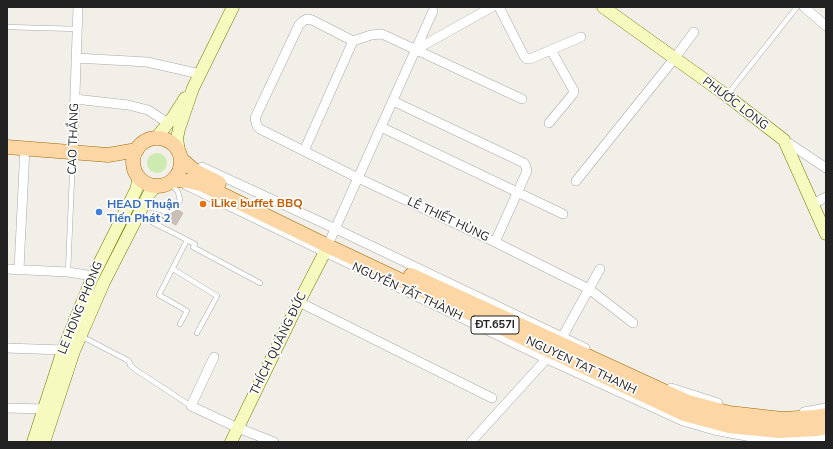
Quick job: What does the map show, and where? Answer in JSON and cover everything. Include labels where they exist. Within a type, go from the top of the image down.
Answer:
[{"type":"main road","points":[[108,155],[136,172],[150,185],[166,183],[178,174],[181,167],[177,138],[179,129],[193,88],[233,7]]},
{"type":"main road","name":"PHƯỚC LONG","points":[[610,9],[674,59],[726,95],[784,140],[826,234]]},
{"type":"main road","points":[[136,172],[134,155],[137,150],[145,142],[156,138],[193,88]]},
{"type":"main road","points":[[156,138],[169,142],[175,146],[180,155]]},
{"type":"main road","points":[[7,147],[25,147],[108,155],[137,150]]},
{"type":"main road","name":"NGUYEN TAT THANH","points":[[180,155],[187,165],[205,176],[330,242]]},
{"type":"main road","name":"LE HONG PHONG","points":[[33,442],[63,350],[93,276],[136,190],[136,172]]},
{"type":"main road","name":"NGUYEN TAT THANH","points":[[166,183],[186,181],[201,184],[330,242],[555,348],[684,414],[729,426],[772,430],[826,427]]},
{"type":"main road","name":"LE HONG PHONG","points":[[44,442],[63,382],[80,336],[104,282],[149,194],[166,183]]},
{"type":"main road","name":"THÍCH QUẢNG ĐỨC","points":[[231,442],[330,242]]},
{"type":"main road","points":[[93,276],[104,282]]},
{"type":"main road","name":"NGUYEN TAT THANH","points":[[555,348],[688,402],[729,413],[782,419],[826,415]]},
{"type":"street","name":"CAO THẮNG","points":[[73,152],[78,7]]},
{"type":"street","points":[[416,50],[492,7]]},
{"type":"street","points":[[499,7],[524,56],[527,59],[581,37]]},
{"type":"street","points":[[804,7],[826,26]]},
{"type":"street","points":[[330,242],[433,11]]},
{"type":"street","name":"LÊ THIẾT HÙNG","points":[[354,41],[312,20],[307,19],[302,21],[255,118],[257,126],[260,129],[358,178],[495,242],[589,289],[633,322]]},
{"type":"street","points":[[576,182],[694,32]]},
{"type":"street","points":[[304,151],[354,41],[371,35],[382,34],[522,99]]},
{"type":"street","points":[[549,124],[574,91],[551,50]]},
{"type":"street","points":[[76,58],[147,62],[200,74]]},
{"type":"street","points":[[75,99],[128,105],[148,110],[168,123]]},
{"type":"street","points":[[393,101],[524,163],[527,171],[495,242]]},
{"type":"street","points":[[381,127],[563,214]]},
{"type":"street","points":[[784,140],[826,168]]},
{"type":"street","points":[[19,269],[25,147]]},
{"type":"street","points":[[813,204],[826,198]]},
{"type":"street","name":"NGUYỄN TẤT THÀNH","points":[[330,242],[555,348],[665,413],[683,421],[714,430],[756,438],[796,440],[826,436]]},
{"type":"street","points":[[7,269],[68,272],[93,276]]},
{"type":"street","points":[[476,440],[555,348],[600,269]]},
{"type":"street","points":[[299,302],[492,398]]},
{"type":"street","points":[[7,348],[63,350]]},
{"type":"street","name":"NGUYỄN TẤT THÀNH","points":[[555,348],[731,407],[786,413],[806,412],[826,408]]},
{"type":"street","points":[[214,357],[192,406],[238,428],[274,442]]},
{"type":"street","points":[[7,408],[44,409]]},
{"type":"lane","points":[[726,95],[797,7]]},
{"type":"lane","points":[[7,27],[77,29]]},
{"type":"lane","name":"CAO THẮNG","points":[[68,272],[73,152]]},
{"type":"lane","points":[[141,210],[168,212],[175,208],[180,200],[178,192],[166,183]]},
{"type":"lane","points":[[141,210],[194,244],[193,246],[260,283]]},
{"type":"lane","points":[[180,324],[187,311],[159,295],[188,240]]},
{"type":"lane","points":[[173,269],[217,296],[197,333]]},
{"type":"lane","points":[[80,336],[129,361],[130,365],[136,370],[192,406]]},
{"type":"green space","points":[[157,153],[164,156],[167,163],[164,170],[157,173],[150,170],[147,163],[150,156]]},
{"type":"building","points":[[178,210],[183,213],[176,225],[162,218],[164,215],[170,215]]},
{"type":"place","name":"iLike buffet BBQ","points":[[203,204]]},
{"type":"place","name":"HEAD Thuận Tiến Phát 2","points":[[99,212]]}]
